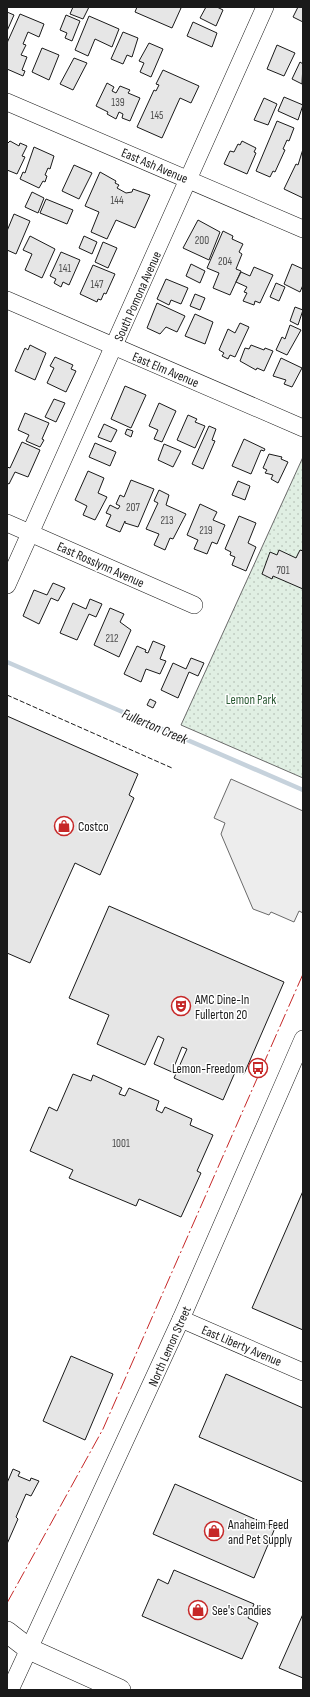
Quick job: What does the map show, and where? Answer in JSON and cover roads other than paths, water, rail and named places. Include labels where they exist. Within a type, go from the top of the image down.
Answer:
[{"type":"main road","points":[[7,1632],[29,1649],[120,1690]]},
{"type":"main road","points":[[7,1650],[29,1649]]},
{"type":"street","name":"South Pomona Avenue","points":[[7,585],[265,7]]},
{"type":"street","name":"East Ash Avenue","points":[[7,102],[303,229]]},
{"type":"street","name":"East Elm Avenue","points":[[7,300],[303,428]]},
{"type":"street","name":"East Rosslynn Avenue","points":[[7,523],[194,605]]},
{"type":"street","name":"North Lemon Street","points":[[10,1690],[181,1319],[303,1039]]},
{"type":"street","name":"East Liberty Avenue","points":[[181,1319],[303,1372]]},
{"type":"waterway","name":"Fullerton Creek","points":[[7,662],[303,790]]},
{"type":"place","name":"Costco","points":[[64,826]]},
{"type":"place","name":"AMC Dine-In Fullerton 20","points":[[181,1006]]},
{"type":"place","name":"Lemon-Freedom","points":[[258,1068]]},
{"type":"place","name":"Anaheim Feed and Pet Supply","points":[[214,1531]]},
{"type":"place","name":"See's Candies","points":[[198,1610]]},
{"type":"park label","name":"Lemon Park","points":[[251,699]]}]
